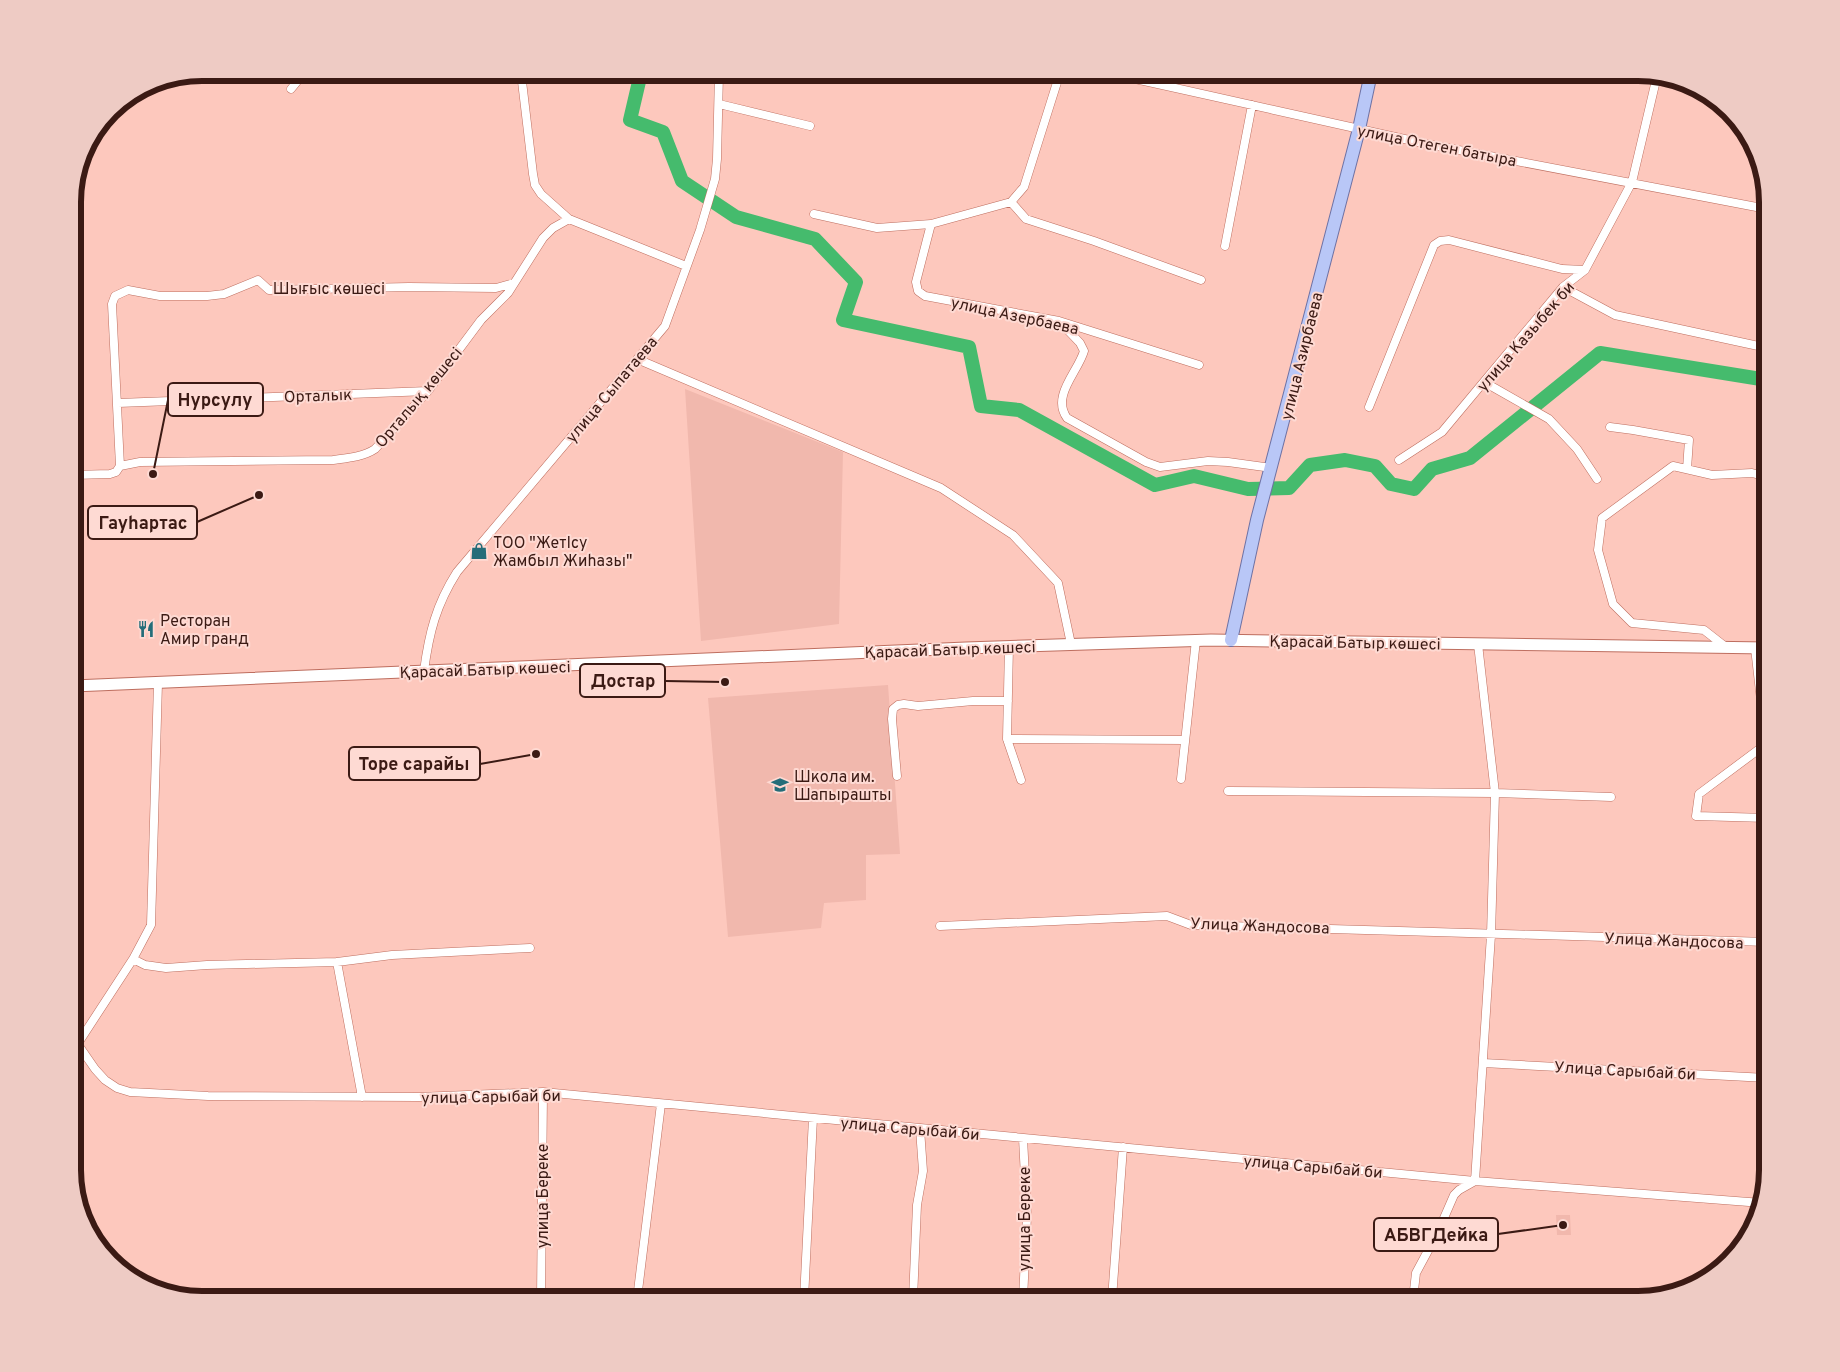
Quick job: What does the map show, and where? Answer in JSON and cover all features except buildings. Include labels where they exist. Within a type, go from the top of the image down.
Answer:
[{"type":"main road","name":"улица Азирбаева","points":[[1231,640],[1257,520],[1359,129],[1369,81]]},
{"type":"main road","name":"Қарасай Батыр көшесі","points":[[82,686],[1009,646],[1196,640],[1759,648]]},
{"type":"street","points":[[814,214],[877,228],[931,224],[1011,202],[1024,187],[1057,81]]},
{"type":"street","name":"улица Отеген батыра","points":[[1148,81],[1426,144],[1759,207]]},
{"type":"street","points":[[291,89],[296,82]]},
{"type":"street","points":[[522,82],[535,185],[541,194],[570,219],[686,266]]},
{"type":"street","name":"улица Сыпатаева","points":[[424,671],[429,636],[444,592],[457,572],[665,326],[700,230],[715,179],[719,82]]},
{"type":"street","name":"улица Казыбек би","points":[[1399,460],[1442,432],[1563,287],[1585,270],[1632,182],[1655,83]]},
{"type":"street","points":[[719,104],[810,126]]},
{"type":"street","points":[[1225,246],[1252,106]]},
{"type":"street","points":[[1011,202],[1026,219],[1094,241],[1201,280]]},
{"type":"street","name":"Орталық көшесі","points":[[82,475],[110,474],[116,472],[120,466],[140,462],[313,460],[355,457],[376,449],[428,391],[481,320],[501,302],[542,238],[553,228],[570,219]]},
{"type":"street","name":"улица Азербаева","points":[[931,224],[916,282],[918,291],[925,296],[1059,321],[1199,365]]},
{"type":"street","points":[[1369,407],[1434,246],[1440,241],[1449,240],[1562,269],[1585,270]]},
{"type":"street","name":"Шығыс көшесі","points":[[118,403],[112,304],[115,296],[128,290],[160,296],[224,294],[258,280],[270,290],[409,287],[496,288],[514,283]]},
{"type":"street","points":[[1563,287],[1614,316],[1759,347]]},
{"type":"street","points":[[1059,321],[1080,343],[1084,350],[1081,362],[1069,380],[1061,401],[1061,410],[1067,418],[1160,468],[1208,461],[1228,462],[1271,472]]},
{"type":"street","points":[[637,359],[941,488],[1013,535],[1058,583],[1071,644]]},
{"type":"street","points":[[1484,382],[1549,418],[1577,449],[1597,479]]},
{"type":"street","name":"Орталык","points":[[118,403],[428,391]]},
{"type":"street","points":[[118,403],[120,466]]},
{"type":"street","points":[[1610,427],[1689,440],[1687,469]]},
{"type":"street","points":[[1727,648],[1704,630],[1632,623],[1613,604],[1598,550],[1602,518],[1673,466],[1712,475],[1759,475]]},
{"type":"street","points":[[1181,779],[1196,640]]},
{"type":"street","points":[[1414,1291],[1416,1273],[1437,1234],[1454,1195],[1458,1190],[1475,1181],[1491,935],[1494,794],[1478,644]]},
{"type":"street","points":[[1009,646],[1007,738],[1021,780]]},
{"type":"street","points":[[1755,648],[1759,683]]},
{"type":"street","points":[[82,1036],[133,959],[150,924],[158,683]]},
{"type":"street","points":[[897,776],[892,719],[894,709],[898,705],[918,706],[973,701],[1008,701]]},
{"type":"street","points":[[1007,738],[1185,740]]},
{"type":"street","points":[[1759,749],[1699,794],[1696,816],[1759,818]]},
{"type":"street","points":[[1228,792],[1494,794],[1611,798]]},
{"type":"street","name":"Улица Жандосова","points":[[940,926],[1167,916],[1191,925],[1759,942]]},
{"type":"street","points":[[133,959],[146,965],[166,968],[207,965],[338,962],[392,955],[530,948]]},
{"type":"street","points":[[338,962],[362,1097]]},
{"type":"street","name":"улица Сарыбай би","points":[[82,1055],[105,1080],[116,1088],[130,1092],[208,1096],[362,1097],[419,1097],[543,1092],[1475,1181],[1754,1202]]},
{"type":"street","name":"Улица Сарыбай би","points":[[1483,1063],[1759,1078]]},
{"type":"street","name":"улица Береке","points":[[541,1291],[543,1092]]},
{"type":"street","points":[[638,1291],[661,1104]]},
{"type":"street","points":[[804,1291],[813,1118]]},
{"type":"street","points":[[913,1291],[917,1205],[922,1171],[920,1128]]},
{"type":"street","name":"улица Береке","points":[[1023,1138],[1027,1216],[1023,1291]]},
{"type":"street","points":[[1113,1291],[1123,1147]]},
{"type":"shaded area","points":[[685,389],[843,452],[839,624],[701,641]]},
{"type":"shaded area","points":[[888,685],[900,854],[866,855],[866,900],[824,903],[821,928],[728,937],[708,698]]},
{"type":"shaded area","points":[[1556,1215],[1570,1215],[1571,1235],[1557,1235]]},
{"type":"waterway","points":[[639,82],[630,120],[663,132],[682,181],[736,217],[815,239],[856,282],[843,320],[969,347],[981,406],[1019,410],[1155,485],[1194,476],[1248,489],[1289,488],[1310,465],[1345,460],[1375,466],[1391,484],[1414,489],[1432,469],[1470,458],[1600,353],[1759,379]]},
{"type":"place","name":"Нурсулу","points":[[153,474]]},
{"type":"place","name":"Гауhартас","points":[[259,495]]},
{"type":"place","name":"ТОО \"ЖетIсу Жамбыл Жиhазы\"","points":[[479,551]]},
{"type":"place","name":"Ресторан Амир гранд","points":[[146,629]]},
{"type":"place","name":"Достар","points":[[725,682]]},
{"type":"place","name":"Торе сарайы","points":[[536,754]]},
{"type":"place","name":"Школа им. Шапырашты","points":[[780,785]]},
{"type":"place","name":"АБВГДейка","points":[[1563,1225]]}]
